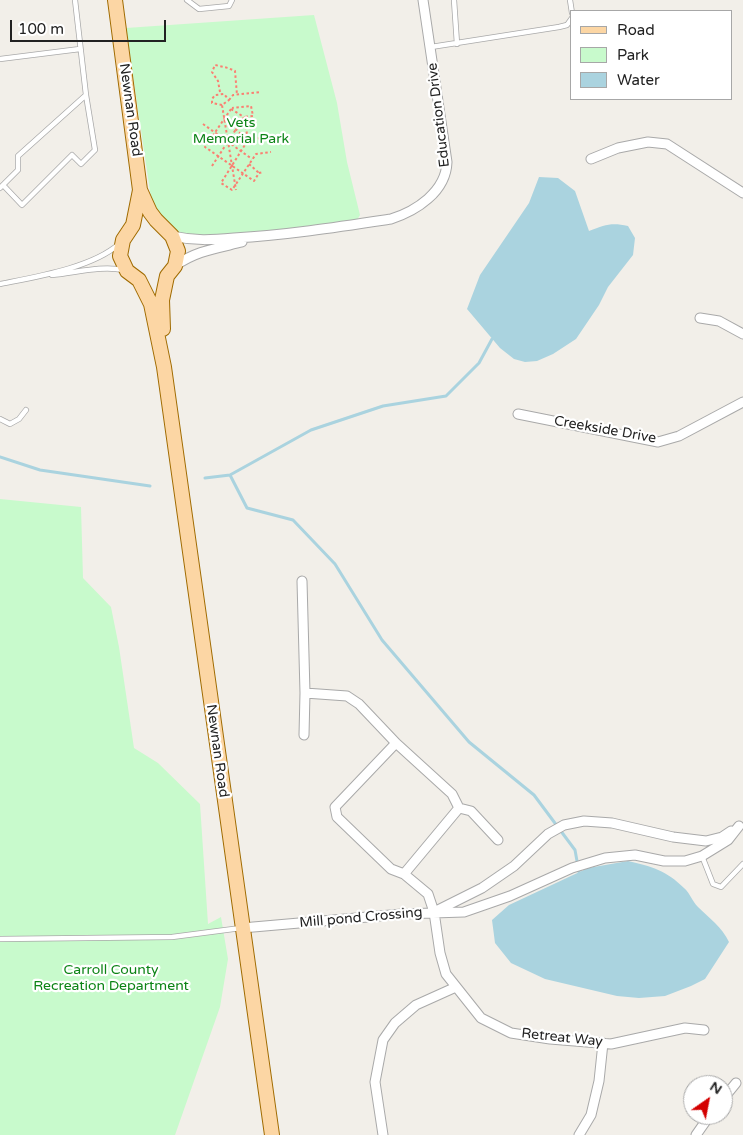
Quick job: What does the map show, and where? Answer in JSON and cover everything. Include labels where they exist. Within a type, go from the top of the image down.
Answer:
[{"type":"main road","name":"Newnan Road","points":[[115,0],[140,190],[136,217],[120,256],[127,271],[139,280],[151,304],[164,367],[194,569],[209,693],[272,1135]]},
{"type":"main road","name":"Newnan Road","points":[[140,190],[150,212],[168,232],[178,251],[162,300],[164,367]]},
{"type":"main road","points":[[127,236],[138,227],[146,224],[155,225],[168,232]]},
{"type":"main road","points":[[139,280],[153,282],[171,271]]},
{"type":"street","name":"Education Drive","points":[[171,271],[186,258],[196,253],[259,238],[390,219],[409,212],[422,204],[434,192],[444,178],[448,162],[423,0]]},
{"type":"street","points":[[591,159],[618,148],[648,142],[668,144],[743,193]]},
{"type":"street","name":"Education Drive","points":[[168,232],[203,241],[259,238]]},
{"type":"street","points":[[700,318],[719,321],[743,334]]},
{"type":"street","name":"Creekside Drive","points":[[518,414],[658,442],[679,436],[743,402]]},
{"type":"street","points":[[302,581],[305,693],[304,735]]},
{"type":"street","points":[[305,693],[347,696],[359,704],[396,742],[452,794],[459,808],[471,811],[498,840]]},
{"type":"street","name":"Retreat Way","points":[[396,742],[335,807],[337,817],[391,868],[404,874],[428,894],[434,912],[440,953],[446,974],[481,1018],[511,1033],[550,1039],[611,1044],[685,1028],[704,1030]]},
{"type":"street","points":[[404,874],[459,808]]},
{"type":"street","name":"Mill pond Crossing","points":[[242,928],[434,912],[482,888],[514,866],[548,834],[564,825],[584,821],[612,822],[673,837],[706,842],[722,837],[741,824]]},
{"type":"street","points":[[434,912],[464,912],[510,896],[572,868],[605,858],[635,855],[664,860],[685,861],[702,856],[728,840],[741,824]]},
{"type":"street","points":[[383,1135],[375,1082],[383,1040],[394,1023],[416,1006],[456,987]]},
{"type":"street","points":[[579,1135],[591,1115],[599,1081],[603,1043]]},
{"type":"street","points":[[733,1087],[736,1083]]},
{"type":"lane","points":[[74,0],[95,150],[81,164],[72,155],[22,205],[1,186],[18,170],[18,156],[86,95]]},
{"type":"lane","points":[[187,0],[199,9],[229,6],[232,0]]},
{"type":"lane","points":[[454,0],[457,44]]},
{"type":"lane","points":[[431,47],[559,27],[567,25],[570,21]]},
{"type":"lane","points":[[0,59],[80,49]]},
{"type":"lane","points":[[38,277],[102,256],[127,236]]},
{"type":"lane","points":[[0,284],[102,269],[116,268],[127,271]]},
{"type":"lane","points":[[0,419],[10,424],[19,419],[26,410]]},
{"type":"lane","points":[[702,856],[713,884],[721,887],[743,864]]},
{"type":"lane","points":[[0,939],[172,937],[242,928]]},
{"type":"path","points":[[220,94],[218,81],[212,72],[214,65],[235,71],[237,95]]},
{"type":"path","points":[[222,105],[232,95],[261,92]]},
{"type":"path","points":[[222,105],[212,103],[215,95],[224,94],[228,100]]},
{"type":"path","points":[[222,105],[236,190]]},
{"type":"path","points":[[252,106],[254,116],[244,117],[231,108],[252,106]]},
{"type":"path","points":[[231,108],[205,147],[254,181],[259,173],[263,172]]},
{"type":"path","points":[[212,166],[244,117]]},
{"type":"path","points":[[244,117],[248,140],[221,183],[232,190],[256,154],[271,152]]},
{"type":"path","points":[[224,119],[248,140]]},
{"type":"path","points":[[203,124],[252,159]]},
{"type":"path","points":[[248,140],[268,137]]},
{"type":"path","points":[[249,164],[259,173]]},
{"type":"green space","name":"Vets Memorial Park","points":[[314,15],[337,103],[347,162],[360,215],[354,225],[208,236],[177,233],[165,225],[152,205],[126,28]]},
{"type":"green space","name":"Carroll County Recreation Department","points":[[0,499],[81,507],[83,578],[111,607],[134,748],[158,763],[200,804],[208,924],[221,917],[228,959],[220,1007],[175,1135],[0,1135]]},
{"type":"water","points":[[539,177],[558,178],[575,191],[589,231],[617,224],[628,226],[635,238],[633,255],[608,287],[599,305],[576,339],[553,354],[537,361],[525,362],[514,359],[500,348],[467,309],[480,275],[529,203]]},
{"type":"water","points":[[628,861],[658,870],[678,882],[696,905],[719,927],[726,937],[729,942],[705,979],[665,996],[639,998],[617,996],[545,979],[511,963],[495,943],[492,920],[509,905],[588,868]]},
{"type":"waterway","points":[[205,478],[230,475],[311,430],[383,406],[446,396],[479,363],[492,339]]},
{"type":"waterway","points":[[0,457],[40,470],[150,486]]},
{"type":"waterway","points":[[230,475],[247,508],[293,520],[335,564],[382,640],[469,742],[534,795],[575,850],[579,872]]}]
